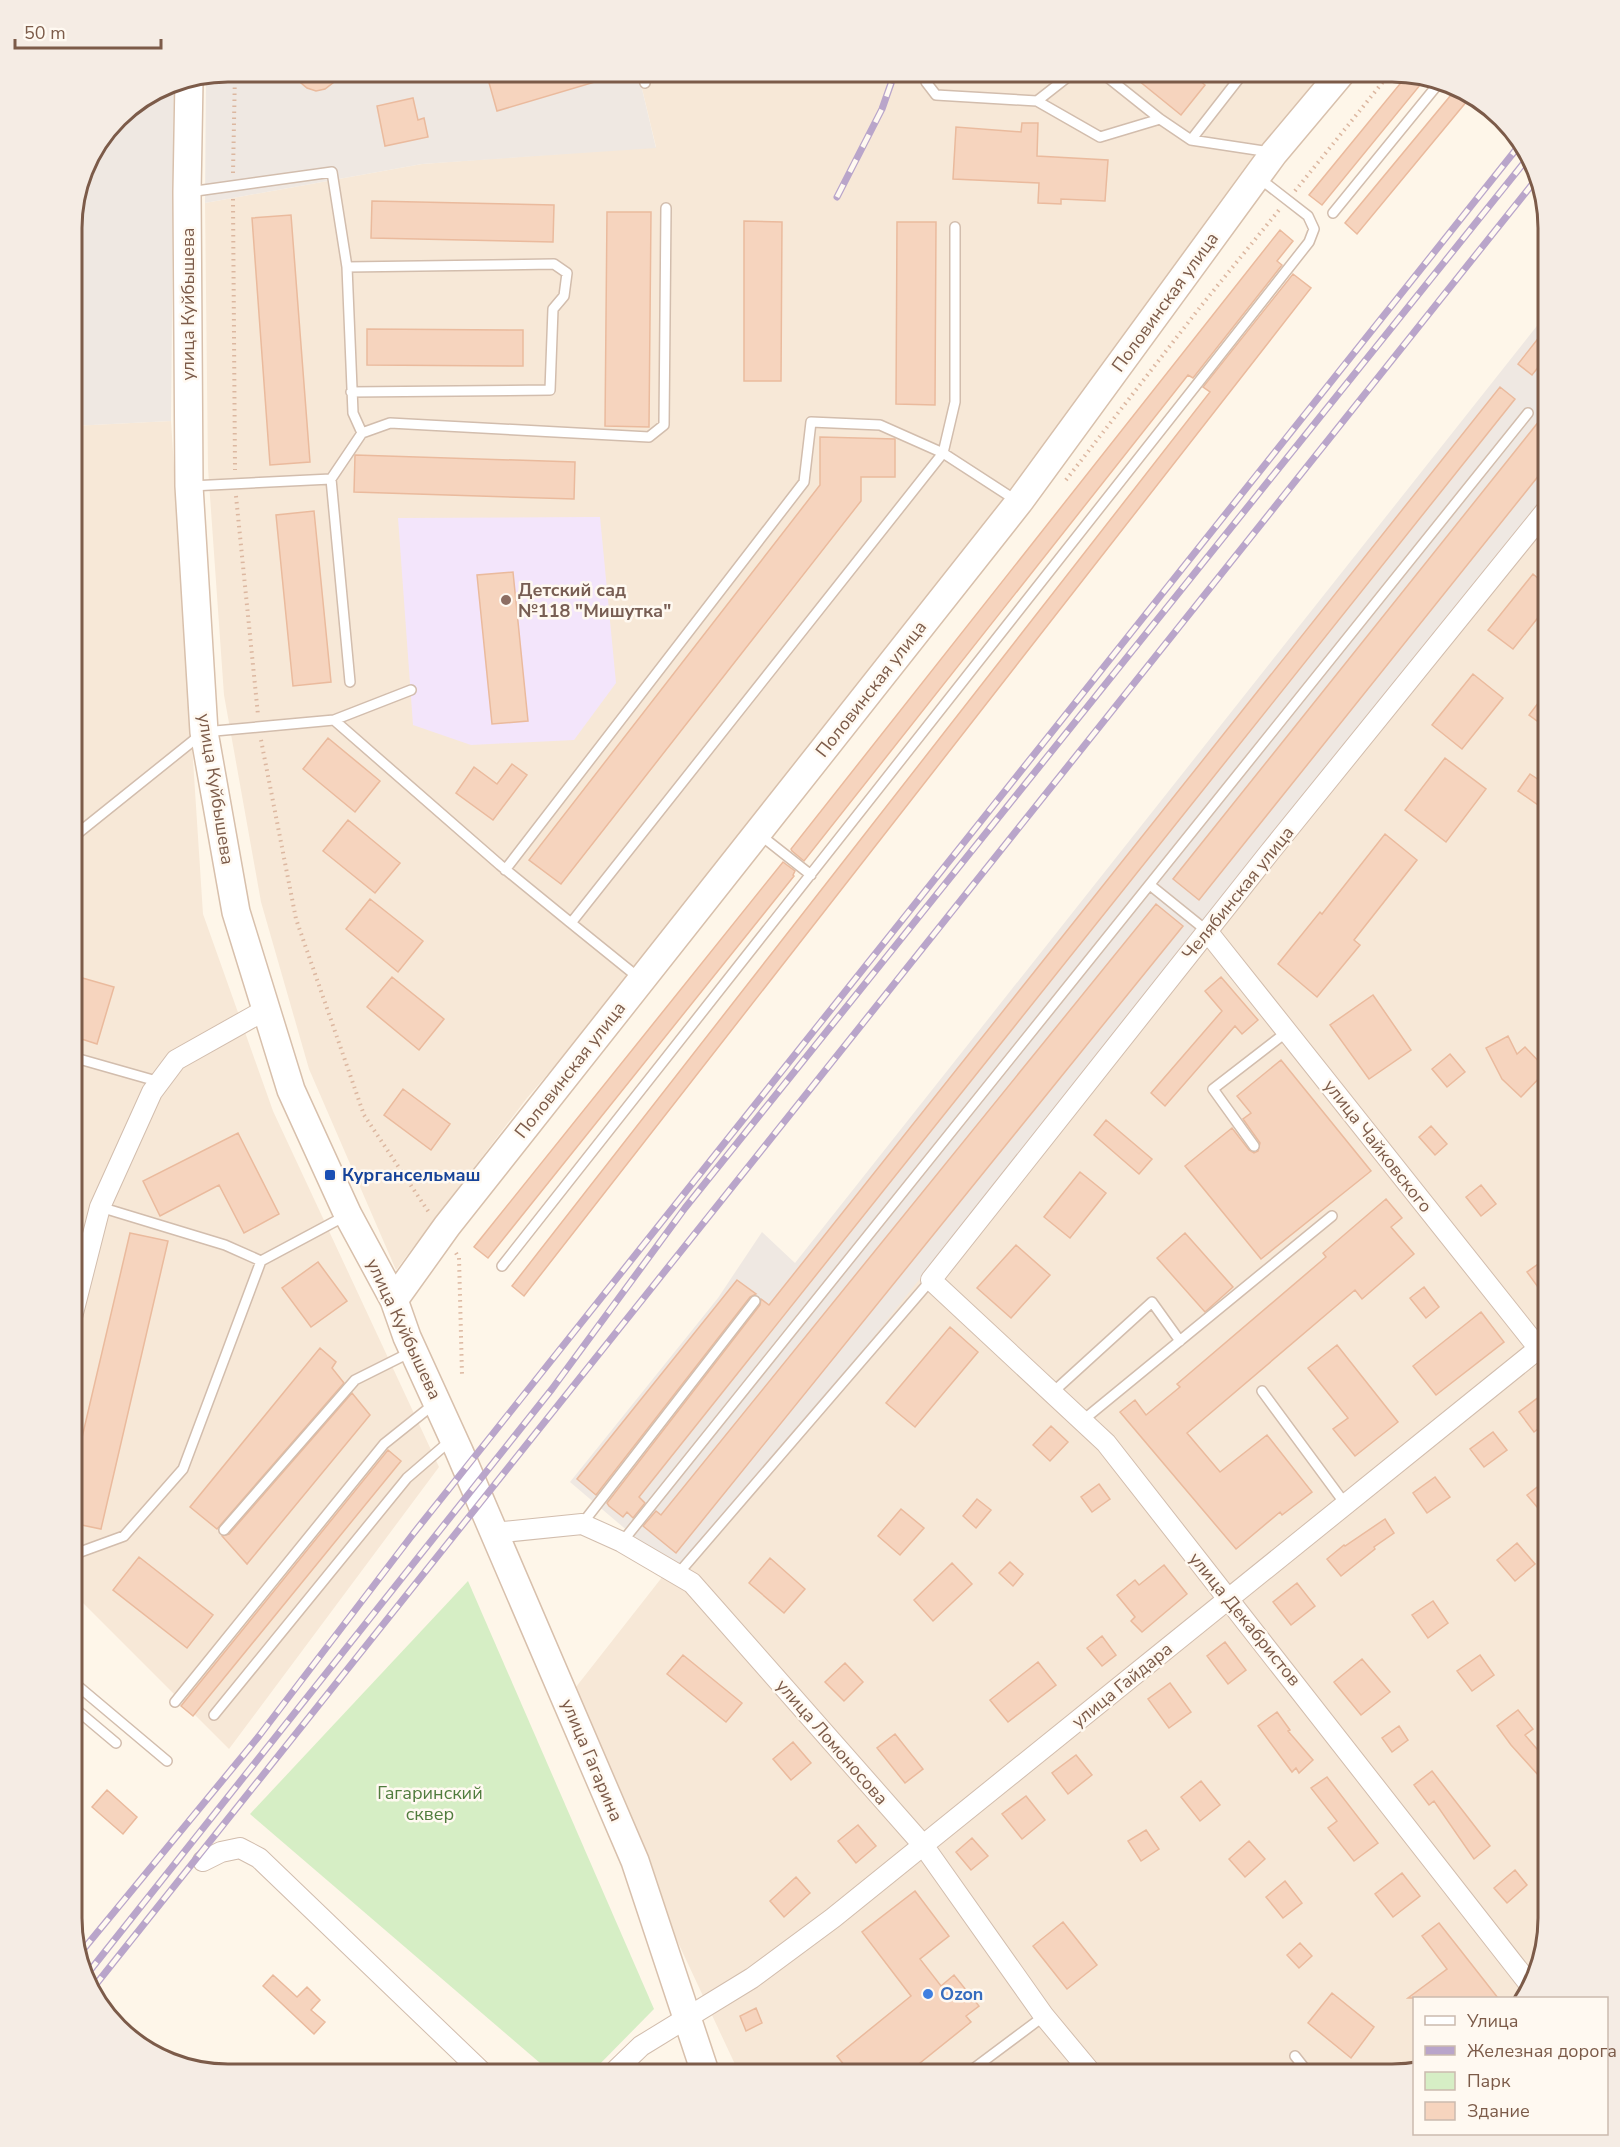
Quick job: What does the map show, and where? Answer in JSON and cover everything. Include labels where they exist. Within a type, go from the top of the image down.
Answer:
[{"type":"main road","name":"Половинская улица","points":[[394,1300],[447,1226],[1019,502],[1274,153],[1333,83]]},
{"type":"main road","name":"улица Куйбышева","points":[[189,88],[187,192],[189,486],[204,732],[236,912],[291,1090],[348,1215],[394,1300],[413,1350],[456,1445]]},
{"type":"main road","name":"улица Гагарина","points":[[456,1445],[635,1861],[702,2064]]},
{"type":"street","name":"Челябинская улица","points":[[931,1280],[1538,520]]},
{"type":"street","name":"улица Чайковского","points":[[1207,932],[1538,1341]]},
{"type":"street","points":[[82,1276],[100,1207],[152,1092],[176,1060],[265,1010]]},
{"type":"street","name":"улица Декабристов","points":[[931,1280],[1106,1443],[1525,1978]]},
{"type":"street","name":"улица Гайдара","points":[[622,2064],[641,2046],[752,1978],[833,1918],[1346,1505],[1538,1355]]},
{"type":"street","points":[[494,1533],[582,1524]]},
{"type":"street","name":"улица Ломоносова","points":[[582,1524],[622,1542],[692,1583],[923,1845],[1044,2016],[1084,2064]]},
{"type":"street","points":[[203,1861],[221,1852],[240,1848],[259,1857],[474,2064]]},
{"type":"lane","points":[[927,83],[936,95],[1037,100],[1100,137],[1160,119]]},
{"type":"lane","points":[[1037,100],[1059,83]]},
{"type":"lane","points":[[1115,83],[1191,140],[1274,153]]},
{"type":"lane","points":[[1191,140],[1235,83]]},
{"type":"lane","points":[[1333,213],[1434,89]]},
{"type":"lane","points":[[187,192],[332,172],[347,267],[353,413],[362,433]]},
{"type":"lane","points":[[502,1266],[1309,242],[1314,229],[1308,216],[1257,177]]},
{"type":"lane","points":[[350,682],[331,479],[362,433],[390,423],[649,437],[664,425],[666,208]]},
{"type":"lane","points":[[571,923],[944,453],[955,402],[955,226]]},
{"type":"lane","points":[[347,267],[554,264],[567,273],[564,296],[553,309],[550,390],[351,392]]},
{"type":"lane","points":[[622,1542],[1528,413]]},
{"type":"lane","points":[[506,870],[804,482],[811,422],[880,425],[944,453],[1019,502]]},
{"type":"lane","points":[[189,486],[331,479]]},
{"type":"lane","points":[[83,829],[204,732],[334,720],[411,690]]},
{"type":"lane","points":[[334,720],[506,870],[641,980]]},
{"type":"lane","points":[[757,832],[811,875]]},
{"type":"lane","points":[[1150,885],[1207,932]]},
{"type":"lane","points":[[1254,1146],[1213,1089],[1288,1031]]},
{"type":"lane","points":[[83,1060],[160,1082]]},
{"type":"lane","points":[[100,1207],[225,1245],[261,1261]]},
{"type":"lane","points":[[82,1551],[124,1536],[183,1469],[261,1261],[348,1215]]},
{"type":"lane","points":[[1082,1421],[1332,1216]]},
{"type":"lane","points":[[677,1575],[931,1280]]},
{"type":"lane","points":[[582,1524],[754,1301]]},
{"type":"lane","points":[[1052,1393],[1152,1302],[1180,1341]]},
{"type":"lane","points":[[224,1530],[355,1380],[413,1350]]},
{"type":"lane","points":[[1262,1391],[1346,1505]]},
{"type":"lane","points":[[175,1702],[384,1444],[437,1402]]},
{"type":"lane","points":[[214,1715],[406,1478],[456,1445]]},
{"type":"lane","points":[[82,1690],[167,1761]]},
{"type":"lane","points":[[82,1715],[116,1743]]},
{"type":"lane","points":[[980,2064],[1044,2016]]},
{"type":"lane","points":[[1295,2056],[1301,2064]]},
{"type":"shaded area","points":[[641,83],[1334,83],[757,833],[527,1098],[396,1270],[309,1069],[261,902],[224,695],[208,468],[205,203],[422,164],[656,147]]},
{"type":"shaded area","points":[[641,83],[656,148],[422,164],[205,203],[206,84]]},
{"type":"shaded area","points":[[174,93],[171,421],[83,425],[83,218],[87,190],[107,147],[132,119],[147,107]]},
{"type":"shaded area","points":[[1538,325],[1538,505],[682,1577],[570,1482],[718,1298],[762,1232],[795,1263]]},
{"type":"shaded area","points":[[171,421],[203,914],[273,1111],[439,1467],[229,1749],[82,1602],[83,425]]},
{"type":"shaded area","name":"Детский сад №118 \"Мишутка\"","points":[[600,517],[616,683],[574,740],[471,745],[413,725],[398,518]]},
{"type":"shaded area","points":[[1538,526],[1538,1919],[1533,1957],[1515,1997],[1413,1997],[1413,2063],[1411,2063],[735,2064],[565,1701],[921,1247]]},
{"type":"green space","name":"Гагаринский сквер","points":[[468,1581],[654,2009],[600,2064],[541,2064],[250,1814]]},
{"type":"building","points":[[301,83],[333,83],[325,89],[316,91]]},
{"type":"building","points":[[489,83],[591,83],[497,111]]},
{"type":"building","points":[[1142,83],[1203,83],[1205,85],[1181,115]]},
{"type":"building","points":[[1401,83],[1420,85],[1322,205],[1309,195]]},
{"type":"building","points":[[1451,95],[1466,103],[1357,234],[1345,223]]},
{"type":"building","points":[[413,98],[418,120],[424,118],[428,137],[385,146],[377,106]]},
{"type":"building","points":[[1022,123],[1038,123],[1037,156],[1108,160],[1105,201],[1061,199],[1061,204],[1038,203],[1039,183],[953,179],[956,127],[1021,132]]},
{"type":"building","points":[[372,201],[554,205],[553,242],[371,238]]},
{"type":"building","points":[[607,212],[651,212],[649,427],[605,426]]},
{"type":"building","points":[[291,215],[310,462],[270,465],[252,218]]},
{"type":"building","points":[[744,221],[782,222],[781,381],[744,381]]},
{"type":"building","points":[[897,222],[936,222],[935,405],[896,404]]},
{"type":"building","points":[[1280,230],[1293,241],[1277,261],[1282,265],[1193,378],[1188,375],[804,861],[791,849]]},
{"type":"building","points":[[1293,274],[1311,288],[524,1296],[512,1286],[1210,392],[1203,387]]},
{"type":"building","points":[[367,329],[523,330],[523,366],[367,365]]},
{"type":"building","points":[[1538,339],[1538,368],[1532,375],[1518,364]]},
{"type":"building","points":[[1500,387],[1515,399],[639,1497],[645,1503],[633,1518],[627,1512],[623,1517],[609,1506],[607,1503],[760,1305],[761,1299],[769,1305]]},
{"type":"building","points":[[1538,423],[1538,476],[1199,900],[1173,879]]},
{"type":"building","points":[[820,437],[895,439],[895,477],[861,477],[861,501],[561,884],[529,860],[820,485]]},
{"type":"building","points":[[355,455],[575,462],[574,499],[354,492]]},
{"type":"building","points":[[314,511],[331,682],[293,686],[276,515]]},
{"type":"building","points":[[513,572],[528,721],[492,724],[477,575]]},
{"type":"building","points":[[1533,574],[1538,578],[1538,618],[1513,649],[1488,630]]},
{"type":"building","points":[[1473,674],[1503,698],[1462,749],[1432,725]]},
{"type":"building","points":[[1538,703],[1538,722],[1529,715]]},
{"type":"building","points":[[328,738],[380,781],[355,812],[303,769]]},
{"type":"building","points":[[1445,758],[1486,789],[1446,842],[1405,810]]},
{"type":"building","points":[[512,764],[527,775],[493,820],[456,793],[474,767],[497,784]]},
{"type":"building","points":[[1530,774],[1538,779],[1538,805],[1518,791]]},
{"type":"building","points":[[348,820],[400,863],[375,893],[323,851]]},
{"type":"building","points":[[1385,834],[1417,860],[1354,940],[1360,945],[1317,997],[1278,964],[1320,912],[1322,914]]},
{"type":"building","points":[[783,862],[795,871],[794,876],[488,1258],[474,1247]]},
{"type":"building","points":[[370,899],[423,941],[398,972],[346,929]]},
{"type":"building","points":[[1156,904],[1183,926],[676,1553],[643,1526],[656,1511],[661,1515]]},
{"type":"building","points":[[392,977],[444,1019],[419,1050],[367,1007]]},
{"type":"building","points":[[1221,977],[1258,1020],[1242,1034],[1235,1026],[1165,1106],[1151,1093],[1222,1011],[1205,991]]},
{"type":"building","points":[[83,978],[114,987],[97,1044],[83,1039]]},
{"type":"building","points":[[1373,995],[1411,1050],[1369,1079],[1330,1025]]},
{"type":"building","points":[[1508,1036],[1517,1054],[1525,1047],[1538,1061],[1538,1079],[1521,1097],[1502,1079],[1486,1048]]},
{"type":"building","points":[[1450,1054],[1465,1072],[1447,1087],[1432,1069]]},
{"type":"building","points":[[1281,1060],[1371,1171],[1261,1259],[1185,1166],[1232,1128],[1249,1150],[1254,1153],[1258,1151],[1260,1143],[1243,1119],[1251,1113],[1237,1096]]},
{"type":"building","points":[[403,1089],[450,1124],[431,1150],[384,1115]]},
{"type":"building","points":[[1106,1120],[1152,1159],[1139,1174],[1094,1135]]},
{"type":"building","points":[[1431,1126],[1447,1144],[1435,1155],[1419,1137]]},
{"type":"building","points":[[238,1133],[279,1214],[244,1233],[219,1185],[160,1216],[143,1181]]},
{"type":"building","points":[[1080,1172],[1106,1193],[1070,1238],[1044,1217]]},
{"type":"building","points":[[1481,1185],[1496,1204],[1481,1216],[1466,1197]]},
{"type":"building","points":[[1386,1199],[1402,1218],[1391,1227],[1414,1254],[1362,1299],[1355,1290],[1187,1433],[1220,1472],[1267,1435],[1312,1492],[1282,1515],[1280,1512],[1236,1549],[1120,1412],[1135,1400],[1146,1415],[1180,1387],[1177,1384],[1326,1257],[1323,1253]]},
{"type":"building","points":[[130,1233],[168,1241],[101,1529],[82,1525],[82,1436]]},
{"type":"building","points":[[1185,1233],[1233,1287],[1205,1312],[1157,1258]]},
{"type":"building","points":[[1016,1245],[1050,1275],[1011,1318],[977,1288]]},
{"type":"building","points":[[318,1262],[347,1301],[311,1327],[282,1288]]},
{"type":"building","points":[[1538,1264],[1538,1287],[1527,1272]]},
{"type":"building","points":[[737,1280],[756,1294],[750,1297],[596,1495],[577,1479]]},
{"type":"building","points":[[1424,1287],[1439,1307],[1426,1318],[1410,1298]]},
{"type":"building","points":[[1481,1312],[1504,1342],[1436,1395],[1413,1366]]},
{"type":"building","points":[[950,1327],[978,1352],[915,1427],[886,1403]]},
{"type":"building","points":[[1337,1345],[1398,1422],[1355,1456],[1333,1429],[1348,1418],[1308,1368]]},
{"type":"building","points":[[320,1348],[336,1362],[332,1368],[344,1383],[217,1529],[190,1507]]},
{"type":"building","points":[[352,1393],[370,1415],[247,1564],[222,1536],[229,1534]]},
{"type":"building","points":[[1538,1398],[1538,1429],[1534,1432],[1519,1412]]},
{"type":"building","points":[[1051,1426],[1068,1442],[1050,1461],[1033,1445]]},
{"type":"building","points":[[1493,1432],[1507,1450],[1484,1467],[1470,1449]]},
{"type":"building","points":[[388,1450],[401,1461],[193,1716],[181,1706]]},
{"type":"building","points":[[1435,1477],[1450,1497],[1427,1513],[1413,1493]]},
{"type":"building","points":[[1099,1484],[1110,1499],[1092,1512],[1081,1497]]},
{"type":"building","points":[[1538,1486],[1538,1506],[1537,1507],[1527,1495]]},
{"type":"building","points":[[977,1499],[991,1510],[976,1528],[963,1516]]},
{"type":"building","points":[[901,1509],[924,1528],[900,1555],[878,1536]]},
{"type":"building","points":[[1385,1519],[1394,1533],[1341,1576],[1327,1559],[1344,1545]]},
{"type":"building","points":[[1517,1543],[1535,1564],[1515,1581],[1497,1560]]},
{"type":"building","points":[[139,1557],[213,1615],[187,1648],[113,1590]]},
{"type":"building","points":[[770,1558],[805,1589],[784,1613],[749,1583]]},
{"type":"building","points":[[1010,1562],[1023,1574],[1013,1586],[999,1573]]},
{"type":"building","points":[[952,1563],[972,1584],[933,1621],[914,1600]]},
{"type":"building","points":[[1164,1565],[1187,1594],[1142,1632],[1131,1621],[1135,1617],[1117,1595],[1135,1580],[1139,1585]]},
{"type":"building","points":[[1297,1583],[1315,1606],[1291,1625],[1273,1602]]},
{"type":"building","points":[[1433,1601],[1448,1623],[1428,1638],[1412,1615]]},
{"type":"building","points":[[1102,1636],[1116,1655],[1102,1666],[1087,1648]]},
{"type":"building","points":[[1225,1642],[1246,1670],[1228,1684],[1207,1656]]},
{"type":"building","points":[[683,1655],[742,1703],[726,1722],[667,1674]]},
{"type":"building","points":[[1480,1655],[1494,1675],[1472,1691],[1457,1671]]},
{"type":"building","points":[[1362,1659],[1390,1692],[1361,1715],[1334,1682]]},
{"type":"building","points":[[1038,1662],[1056,1685],[1008,1722],[990,1700]]},
{"type":"building","points":[[845,1663],[863,1682],[844,1701],[825,1682]]},
{"type":"building","points":[[1170,1683],[1191,1712],[1169,1728],[1148,1699]]},
{"type":"building","points":[[1518,1710],[1533,1729],[1525,1735],[1538,1750],[1538,1775],[1511,1745],[1497,1726]]},
{"type":"building","points":[[1277,1712],[1290,1730],[1288,1731],[1313,1760],[1299,1773],[1296,1768],[1292,1772],[1258,1726]]},
{"type":"building","points":[[1399,1726],[1408,1740],[1392,1752],[1382,1738]]},
{"type":"building","points":[[895,1734],[923,1769],[905,1783],[877,1748]]},
{"type":"building","points":[[793,1742],[811,1763],[791,1780],[773,1759]]},
{"type":"building","points":[[1076,1755],[1092,1775],[1068,1794],[1052,1773]]},
{"type":"building","points":[[1432,1771],[1490,1846],[1474,1859],[1434,1801],[1429,1805],[1414,1785]]},
{"type":"building","points":[[1327,1777],[1378,1843],[1354,1861],[1328,1828],[1337,1821],[1311,1788]]},
{"type":"building","points":[[1201,1781],[1220,1805],[1200,1821],[1181,1797]]},
{"type":"building","points":[[107,1790],[137,1817],[123,1834],[92,1807]]},
{"type":"building","points":[[1026,1796],[1045,1820],[1022,1839],[1002,1814]]},
{"type":"building","points":[[858,1825],[876,1846],[856,1863],[838,1841]]},
{"type":"building","points":[[1146,1830],[1159,1849],[1141,1861],[1128,1841]]},
{"type":"building","points":[[972,1838],[988,1856],[971,1870],[956,1852]]},
{"type":"building","points":[[1249,1841],[1265,1859],[1245,1877],[1229,1859]]},
{"type":"building","points":[[1515,1870],[1527,1885],[1507,1903],[1494,1888]]},
{"type":"building","points":[[1402,1873],[1420,1896],[1393,1917],[1375,1894]]},
{"type":"building","points":[[796,1877],[810,1893],[784,1917],[770,1901]]},
{"type":"building","points":[[1285,1881],[1302,1903],[1283,1918],[1266,1897]]},
{"type":"building","points":[[915,1891],[949,1936],[920,1959],[941,1986],[954,1975],[979,2006],[966,2016],[971,2022],[919,2064],[843,2064],[837,2056],[911,1996],[862,1932]]},
{"type":"building","points":[[1063,1922],[1097,1965],[1067,1989],[1033,1946]]},
{"type":"building","points":[[1439,1923],[1497,1997],[1408,1998],[1447,1969],[1422,1936]]},
{"type":"building","points":[[1300,1943],[1312,1956],[1299,1968],[1287,1955]]},
{"type":"building","points":[[273,1975],[297,1997],[307,1987],[320,2000],[311,2010],[325,2022],[314,2034],[263,1986]]},
{"type":"building","points":[[1332,1993],[1374,2027],[1351,2058],[1308,2023]]},
{"type":"building","points":[[756,2008],[762,2023],[746,2031],[740,2016]]},
{"type":"railway","points":[[837,197],[882,109],[891,83]]},
{"type":"railway","points":[[85,1947],[259,1736],[413,1534],[1515,151]]},
{"type":"railway","points":[[92,1969],[552,1389],[685,1208],[1522,165]]},
{"type":"railway","points":[[97,1982],[1531,185]]},
{"type":"place","name":"Детский сад №118 \"Мишутка\"","points":[[506,600]]},
{"type":"place","name":"Кургансельмаш","points":[[330,1175]]},
{"type":"place","name":"Ozon","points":[[928,1994]]}]
